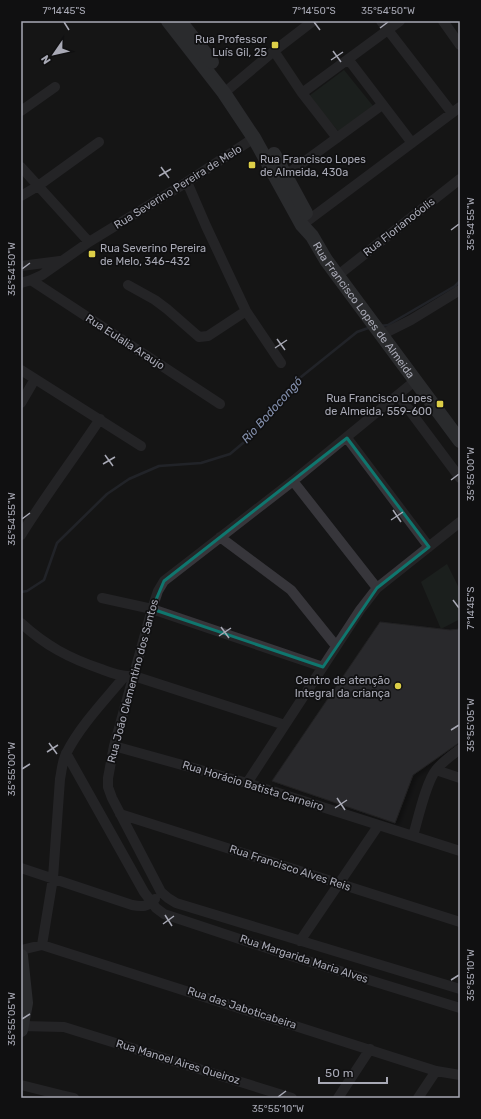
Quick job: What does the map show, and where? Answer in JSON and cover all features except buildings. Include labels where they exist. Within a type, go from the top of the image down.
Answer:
[{"type":"main road","name":"Rua Francisco Lopes de Almeida","points":[[168,21],[227,90],[260,132],[286,175],[312,236],[337,276],[460,441]]},
{"type":"main road","name":"Rua Francisco Lopes de Almeida","points":[[180,21],[227,90],[254,138],[306,223]]},
{"type":"main road","points":[[21,956],[26,1004],[21,1028]]},
{"type":"street","points":[[227,90],[313,21]]},
{"type":"street","points":[[306,223],[456,110],[381,21]]},
{"type":"street","points":[[302,93],[400,21]]},
{"type":"street","points":[[443,21],[460,44]]},
{"type":"street","points":[[274,51],[302,93],[337,138]]},
{"type":"street","points":[[348,60],[412,143]]},
{"type":"street","points":[[21,111],[55,87]]},
{"type":"street","points":[[286,175],[382,105]]},
{"type":"street","name":"Rua Severino Pereira de Melo","points":[[26,282],[42,275],[89,242],[187,182],[254,138]]},
{"type":"street","points":[[21,196],[38,186],[99,142]]},
{"type":"street","points":[[21,167],[89,242]]},
{"type":"street","name":"Rua Florianoóolis","points":[[337,276],[460,179]]},
{"type":"street","points":[[187,182],[246,311],[281,363]]},
{"type":"street","name":"Rua Severino Pereira de Melo","points":[[21,266],[60,261]]},
{"type":"street","name":"Rua Eulalia Araujo","points":[[26,282],[220,404]]},
{"type":"street","points":[[128,285],[149,296],[167,309],[196,336],[203,338],[246,311]]},
{"type":"street","points":[[374,326],[411,320],[460,290]]},
{"type":"street","points":[[21,370],[100,419],[140,446]]},
{"type":"street","points":[[21,403],[35,379]]},
{"type":"street","name":"Rua João Clementino dos Santos","points":[[190,908],[176,903],[161,892],[120,814],[108,787],[108,778],[114,746],[129,677],[158,591],[164,581],[347,438],[416,380]]},
{"type":"street","points":[[398,395],[460,478]]},
{"type":"street","points":[[21,535],[45,497],[100,419]]},
{"type":"street","points":[[347,438],[429,547]]},
{"type":"street","points":[[293,481],[377,588]]},
{"type":"street","points":[[247,783],[360,610],[377,588],[460,522]]},
{"type":"street","points":[[220,538],[291,590],[336,646]]},
{"type":"street","points":[[102,598],[152,609],[323,667]]},
{"type":"street","points":[[21,623],[38,638],[79,662],[285,725]]},
{"type":"street","points":[[21,950],[42,945],[53,878],[60,779],[66,753],[95,711],[129,677]]},
{"type":"street","name":"Rua Horácio Batista Carneiro","points":[[114,746],[247,783],[460,851]]},
{"type":"street","points":[[413,836],[430,780],[436,770],[450,756],[460,749]]},
{"type":"street","name":"Rua Margarida Maria Alves","points":[[66,753],[132,872],[151,903],[164,914],[288,955],[460,1008]]},
{"type":"street","points":[[436,770],[460,778]]},
{"type":"street","name":"Rua Francisco Alves Reis","points":[[120,814],[460,922]]},
{"type":"street","points":[[300,941],[378,826]]},
{"type":"street","points":[[21,868],[140,907],[151,903],[161,892]]},
{"type":"street","name":"Rua Margarida Maria Alves","points":[[190,908],[460,990]]},
{"type":"street","name":"Rua das Jaboticabeira","points":[[42,945],[436,1071],[460,1075]]},
{"type":"street","name":"Rua Manoel Aires Queiroz","points":[[21,1028],[64,1026],[292,1098]]},
{"type":"street","points":[[338,1098],[370,1049]]},
{"type":"street","points":[[418,1098],[436,1071]]},
{"type":"street","points":[[21,1085],[59,1097],[74,1098]]},
{"type":"highlighted area","points":[[347,438],[429,547],[377,588],[323,667],[152,609],[164,581]]},
{"type":"shaded area","points":[[344,70],[373,106],[339,132],[309,96]]},
{"type":"shaded area","points":[[447,564],[460,590],[460,619],[441,629],[421,582]]},
{"type":"waterway","name":"Rio Bodocongó","points":[[380,326],[388,325],[455,286],[460,281]]},
{"type":"waterway","name":"Rio Bodocongó","points":[[21,592],[27,591],[44,580],[57,543],[107,494],[129,479],[159,466],[201,463],[230,454],[249,438],[270,411],[301,377],[357,332],[371,327]]},
{"type":"place","name":"Rua Professor Luís Gil, 25","points":[[275,45]]},
{"type":"place","name":"Rua Francisco Lopes de Almeida, 430a","points":[[252,165]]},
{"type":"place","name":"Rua Severino Pereira de Melo, 346-432","points":[[92,254]]},
{"type":"place","name":"Rua Francisco Lopes de Almeida, 559-600","points":[[440,404]]},
{"type":"place","name":"Centro de atenção Integral da criança","points":[[398,686]]}]
